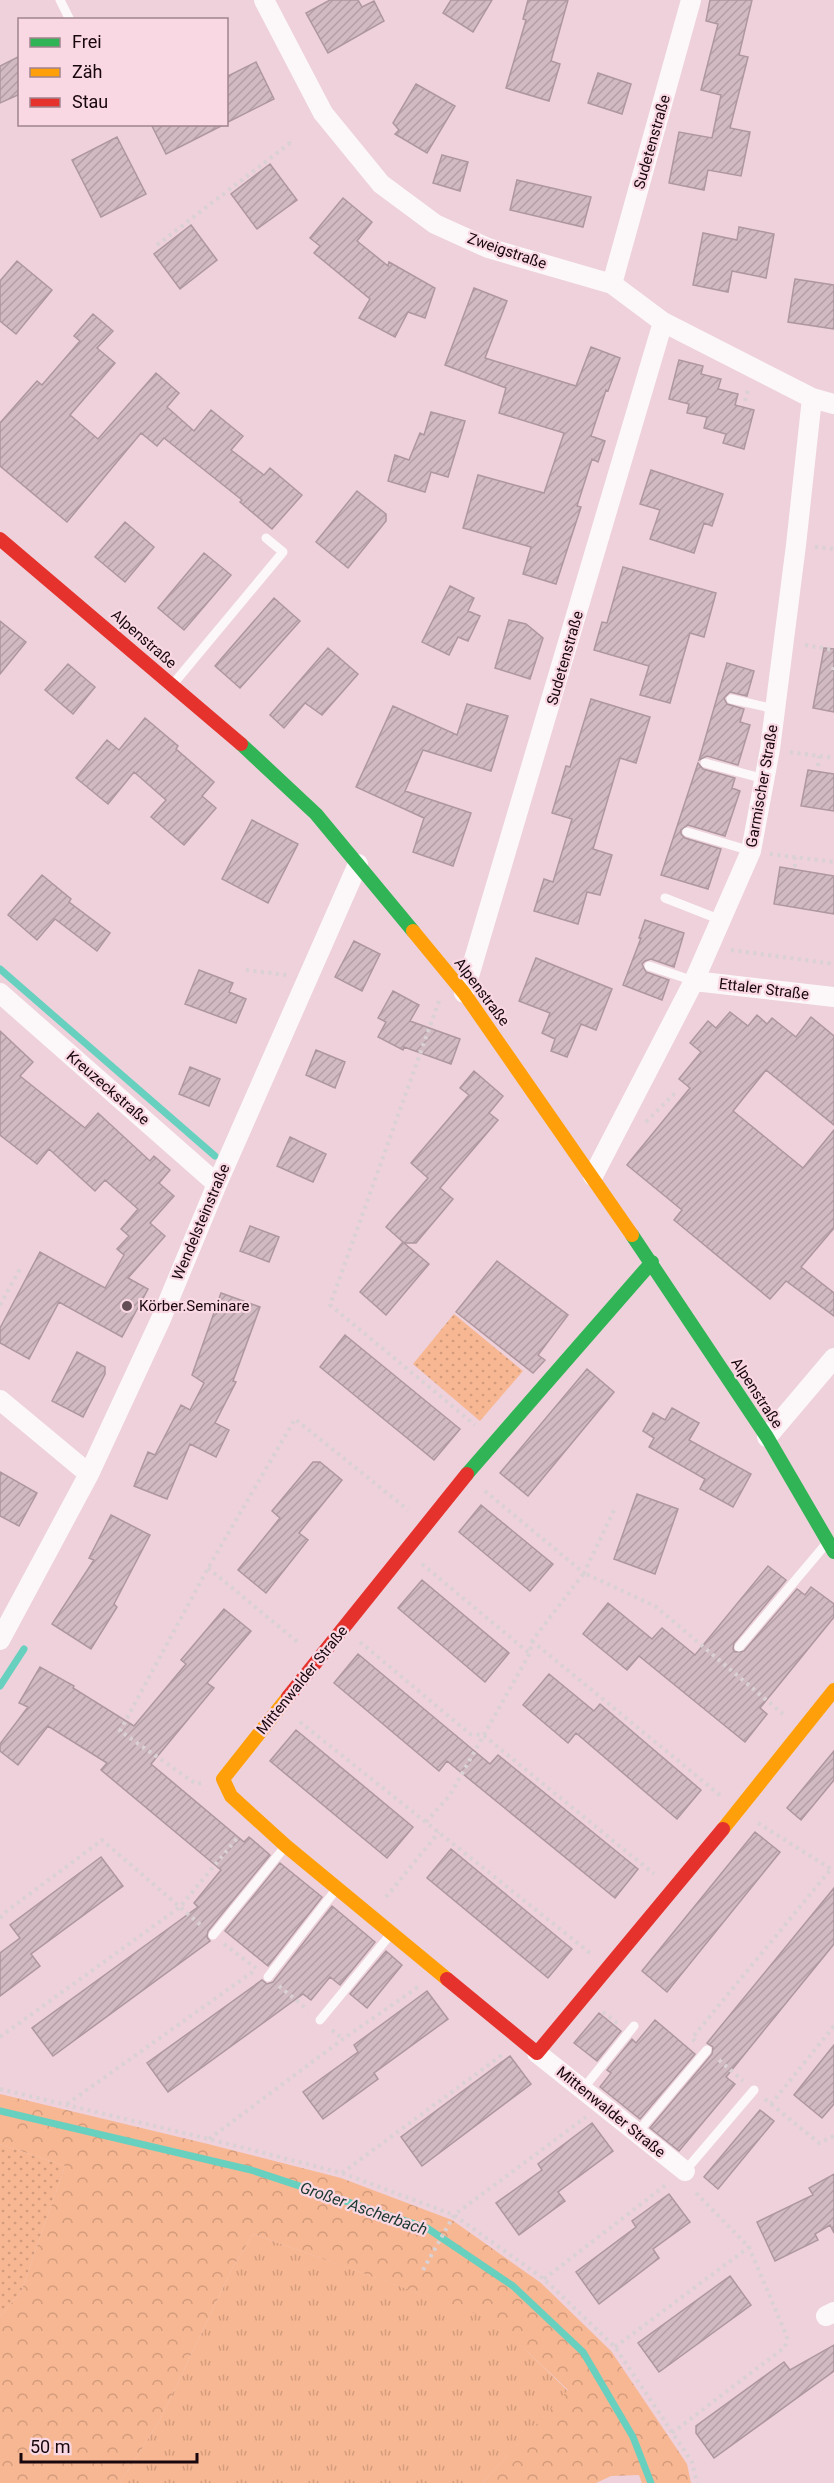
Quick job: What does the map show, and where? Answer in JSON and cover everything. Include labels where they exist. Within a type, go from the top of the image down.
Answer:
[{"type":"street","name":"Zweigstraße","points":[[264,0],[322,113],[381,184],[435,224],[488,248],[612,284],[663,322],[812,398],[834,404]]},
{"type":"street","name":"Sudetenstraße","points":[[612,284],[691,0]]},
{"type":"street","name":"Sudetenstraße","points":[[464,993],[663,322]]},
{"type":"street","name":"Garmischer Straße","points":[[593,1176],[694,981],[752,852],[770,749],[812,398]]},
{"type":"street","name":"Alpenstraße","points":[[0,538],[261,761],[316,814],[358,864],[464,993],[593,1176],[766,1437],[831,1547]]},
{"type":"street","name":"Wendelsteinstraße","points":[[0,1640],[5,1619],[89,1474],[160,1319],[358,864]]},
{"type":"street","name":"Ettaler Straße","points":[[694,981],[834,997]]},
{"type":"street","name":"Kreuzeckstraße","points":[[0,993],[217,1184]]},
{"type":"street","name":"Mittenwalder Straße","points":[[652,1262],[494,1441],[425,1524],[223,1779],[231,1796],[286,1846],[582,2090],[685,2171]]},
{"type":"street","points":[[766,1437],[834,1358]]},
{"type":"street","points":[[0,1400],[89,1474]]},
{"type":"street","points":[[529,2046],[584,1996],[608,1968],[738,1811],[834,1690]]},
{"type":"lane","points":[[60,0],[69,18]]},
{"type":"lane","points":[[172,685],[283,552],[266,538]]},
{"type":"lane","points":[[731,699],[775,709]]},
{"type":"lane","points":[[705,764],[764,779]]},
{"type":"lane","points":[[687,832],[752,852]]},
{"type":"lane","points":[[665,898],[721,920]]},
{"type":"lane","points":[[649,966],[694,981]]},
{"type":"lane","points":[[739,1647],[831,1547]]},
{"type":"lane","points":[[213,1935],[286,1846]]},
{"type":"lane","points":[[268,1977],[337,1889]]},
{"type":"lane","points":[[320,2020],[392,1933]]},
{"type":"lane","points":[[582,2090],[632,2029]]},
{"type":"lane","points":[[637,2133],[707,2050]]},
{"type":"lane","points":[[685,2171],[754,2090]]},
{"type":"path","points":[[157,245],[290,143],[292,147]]},
{"type":"path","points":[[783,642],[834,650]]},
{"type":"path","points":[[833,670],[834,664]]},
{"type":"path","points":[[770,749],[834,758]]},
{"type":"path","points":[[818,766],[819,756]]},
{"type":"path","points":[[752,852],[834,862]]},
{"type":"path","points":[[795,857],[795,867]]},
{"type":"path","points":[[709,947],[834,964]]},
{"type":"path","points":[[246,970],[308,978]]},
{"type":"path","points":[[464,993],[440,1000],[330,1305],[494,1441]]},
{"type":"path","points":[[638,1130],[677,1091]]},
{"type":"path","points":[[0,1305],[21,1267]]},
{"type":"path","points":[[223,1779],[196,1784],[120,1731],[208,1568],[295,1419],[425,1524]]},
{"type":"path","points":[[466,1476],[584,1573],[655,1606],[802,1730]]},
{"type":"path","points":[[426,1822],[450,1795],[530,1653],[532,1641],[584,1573],[615,1508]]},
{"type":"path","points":[[404,1550],[530,1653]]},
{"type":"path","points":[[208,1568],[318,1659]]},
{"type":"path","points":[[344,1628],[470,1734],[483,1735],[673,1890]]},
{"type":"path","points":[[532,1641],[738,1811],[833,1870],[692,2038],[819,2143],[834,2136]]},
{"type":"path","points":[[281,1707],[608,1968]]},
{"type":"path","points":[[0,2037],[180,1907],[254,1818]]},
{"type":"path","points":[[370,1917],[439,1832]]},
{"type":"path","points":[[0,1918],[102,1840],[213,1935],[343,2039]]},
{"type":"path","points":[[66,2104],[257,1969]]},
{"type":"path","points":[[209,2139],[343,2039],[438,1972]]},
{"type":"path","points":[[584,1996],[632,2029]]},
{"type":"path","points":[[771,2104],[834,2026]]},
{"type":"path","points":[[342,2173],[529,2046]]},
{"type":"path","points":[[0,2089],[342,2173],[454,2216],[544,2279],[615,2347],[692,2462],[697,2483]]},
{"type":"path","points":[[423,2270],[454,2216],[602,2106]]},
{"type":"path","points":[[544,2279],[685,2171],[692,2190],[749,2247],[787,2337],[784,2347],[672,2433]]},
{"type":"path","points":[[615,2347],[749,2247]]},
{"type":"green space","points":[[454,1314],[523,1371],[480,1421],[413,1364]]},
{"type":"green space","points":[[0,2094],[341,2178],[452,2220],[541,2283],[611,2351],[687,2464],[691,2483],[642,2483],[639,2475],[611,2476],[596,2483],[482,2483],[568,2390],[494,2320],[253,2234],[233,2267],[160,2420],[120,2483],[0,2483],[0,2316],[21,2292],[65,2166],[0,2144]]},
{"type":"green space","points":[[0,2144],[65,2166],[21,2292],[0,2316]]},
{"type":"green space","points":[[253,2234],[495,2320],[568,2391],[482,2483],[120,2483],[160,2420],[233,2267]]},
{"type":"building","points":[[330,0],[358,0],[362,7],[374,1],[384,21],[328,53],[306,13]]},
{"type":"building","points":[[451,0],[492,0],[473,32],[443,13]]},
{"type":"building","points":[[528,0],[568,0],[551,61],[560,64],[549,101],[506,88],[526,20],[523,19]]},
{"type":"building","points":[[710,0],[752,0],[739,55],[748,57],[730,128],[750,132],[741,176],[708,170],[704,190],[669,183],[679,132],[712,138],[721,95],[701,90],[718,24],[706,21]]},
{"type":"building","points":[[18,57],[18,95],[0,103],[0,66]]},
{"type":"building","points":[[256,62],[274,99],[228,122],[228,76]]},
{"type":"building","points":[[598,73],[631,84],[622,114],[588,103]]},
{"type":"building","points":[[416,84],[455,106],[427,153],[395,134],[399,130],[393,123]]},
{"type":"building","points":[[152,126],[221,126],[166,154]]},
{"type":"building","points":[[117,137],[146,194],[101,217],[72,160]]},
{"type":"building","points":[[442,155],[468,162],[460,191],[433,183]]},
{"type":"building","points":[[270,164],[297,200],[257,229],[231,194]]},
{"type":"building","points":[[517,180],[591,197],[583,227],[510,210]]},
{"type":"building","points":[[343,198],[372,222],[357,241],[388,266],[389,262],[435,288],[425,318],[408,312],[395,337],[359,318],[370,299],[314,253],[320,246],[310,238]]},
{"type":"building","points":[[191,225],[217,260],[180,289],[154,254]]},
{"type":"building","points":[[739,227],[774,234],[766,278],[732,271],[728,292],[693,285],[703,233],[737,240]]},
{"type":"building","points":[[17,261],[52,290],[16,334],[0,321],[0,281]]},
{"type":"building","points":[[795,279],[834,285],[834,329],[788,322]]},
{"type":"building","points":[[474,288],[507,301],[485,358],[576,386],[591,347],[620,358],[608,391],[606,390],[591,436],[605,441],[598,462],[592,459],[577,506],[581,507],[556,584],[523,574],[531,547],[463,528],[478,475],[544,493],[564,433],[499,413],[506,388],[445,365]]},
{"type":"building","points":[[93,314],[113,331],[97,348],[115,363],[70,415],[98,439],[156,373],[179,393],[167,407],[194,431],[211,410],[243,436],[231,450],[264,475],[270,468],[302,495],[272,529],[240,502],[242,500],[164,438],[157,446],[141,433],[67,522],[0,466],[0,423],[37,381],[42,385],[80,341],[74,336]]},
{"type":"building","points":[[679,360],[703,366],[701,374],[721,379],[718,389],[738,394],[735,405],[754,410],[744,449],[723,443],[726,434],[704,428],[707,417],[687,413],[689,404],[669,399]]},
{"type":"building","points":[[431,412],[465,421],[448,477],[431,472],[425,492],[388,481],[395,455],[409,460],[420,433],[424,435]]},
{"type":"building","points":[[651,470],[723,494],[712,526],[704,523],[694,553],[650,539],[660,510],[640,504]]},
{"type":"building","points":[[357,491],[386,514],[386,521],[348,568],[316,542]]},
{"type":"building","points":[[125,522],[154,547],[125,582],[95,557]]},
{"type":"building","points":[[204,553],[231,575],[184,630],[158,608]]},
{"type":"building","points":[[623,567],[716,593],[704,637],[690,633],[670,703],[640,695],[649,666],[594,650],[602,622],[607,623]]},
{"type":"building","points":[[450,586],[474,598],[468,611],[480,616],[468,641],[458,637],[449,655],[422,642]]},
{"type":"building","points":[[274,598],[300,621],[240,688],[215,666]]},
{"type":"building","points":[[509,620],[526,624],[543,638],[530,679],[495,668]]},
{"type":"building","points":[[0,621],[26,642],[0,674]]},
{"type":"building","points":[[328,648],[358,674],[322,715],[305,703],[284,728],[270,715]]},
{"type":"building","points":[[824,648],[834,649],[834,712],[813,708]]},
{"type":"building","points":[[727,663],[754,671],[747,696],[730,692],[724,698],[727,704],[744,709],[740,722],[750,725],[738,765],[707,756],[699,760]]},
{"type":"building","points":[[68,664],[95,687],[73,714],[45,690]]},
{"type":"building","points":[[591,699],[650,717],[636,763],[620,758],[593,849],[612,855],[600,895],[587,892],[578,924],[534,911],[544,879],[553,882],[572,819],[552,813],[566,766],[570,767]]},
{"type":"building","points":[[467,704],[508,716],[491,771],[423,750],[405,791],[471,813],[453,866],[413,852],[424,818],[356,787],[393,706],[457,735]]},
{"type":"building","points":[[145,718],[178,746],[176,749],[214,782],[202,796],[216,808],[184,845],[151,817],[166,800],[134,772],[108,804],[76,778],[107,740],[119,750]]},
{"type":"building","points":[[698,763],[703,769],[735,778],[732,788],[740,791],[725,836],[688,825],[681,830],[685,838],[721,849],[708,889],[661,875]]},
{"type":"building","points":[[808,770],[834,774],[834,811],[801,806]]},
{"type":"building","points":[[252,820],[298,844],[268,903],[222,879]]},
{"type":"building","points":[[780,867],[834,876],[834,914],[774,904]]},
{"type":"building","points":[[42,875],[71,899],[69,902],[110,933],[97,951],[55,919],[37,940],[8,915]]},
{"type":"building","points":[[645,920],[684,933],[674,967],[651,959],[642,964],[646,972],[669,980],[662,1000],[623,985],[641,938],[639,938]]},
{"type":"building","points":[[354,941],[380,954],[362,991],[335,977]]},
{"type":"building","points":[[536,958],[612,989],[596,1030],[581,1024],[567,1057],[551,1051],[555,1039],[542,1033],[550,1013],[519,1001]]},
{"type":"building","points":[[199,970],[233,983],[229,992],[246,999],[236,1023],[185,1004]]},
{"type":"building","points":[[393,991],[419,1005],[410,1021],[460,1039],[451,1064],[404,1047],[403,1050],[378,1037],[386,1022],[378,1018]]},
{"type":"building","points":[[730,1012],[748,1026],[757,1015],[767,1024],[772,1018],[796,1037],[811,1017],[834,1036],[834,1125],[766,1070],[733,1111],[803,1168],[834,1130],[834,1228],[801,1267],[834,1293],[834,1316],[786,1281],[770,1299],[674,1220],[682,1210],[627,1165],[690,1088],[679,1079],[701,1052],[690,1043],[708,1021],[716,1028]]},
{"type":"building","points":[[0,1031],[33,1062],[20,1076],[85,1128],[98,1113],[150,1161],[154,1156],[170,1170],[159,1183],[174,1196],[150,1223],[165,1236],[128,1278],[148,1289],[122,1337],[59,1302],[29,1359],[0,1343],[0,1328],[40,1252],[105,1288],[124,1255],[117,1249],[129,1236],[121,1229],[138,1209],[105,1180],[95,1191],[49,1149],[37,1164],[0,1135]]},
{"type":"building","points":[[316,1050],[345,1062],[335,1088],[306,1075]]},
{"type":"building","points":[[190,1067],[220,1079],[209,1106],[179,1094]]},
{"type":"building","points":[[474,1071],[503,1096],[489,1113],[498,1120],[440,1188],[453,1199],[416,1243],[404,1243],[429,1264],[386,1315],[360,1292],[403,1242],[386,1227],[428,1178],[411,1163],[469,1095],[460,1088]]},
{"type":"building","points":[[290,1137],[326,1154],[313,1182],[277,1166]]},
{"type":"building","points":[[250,1226],[279,1237],[269,1262],[240,1251]]},
{"type":"building","points":[[497,1261],[568,1315],[538,1355],[545,1360],[533,1373],[456,1312]]},
{"type":"building","points":[[221,1293],[260,1307],[233,1381],[236,1382],[215,1423],[229,1430],[216,1457],[190,1444],[167,1499],[134,1486],[148,1452],[155,1455],[181,1405],[190,1410],[204,1383],[192,1375]]},
{"type":"building","points":[[345,1335],[460,1429],[434,1460],[320,1367]]},
{"type":"building","points":[[77,1352],[105,1367],[105,1374],[83,1417],[52,1401]]},
{"type":"building","points":[[587,1369],[614,1392],[528,1496],[500,1473]]},
{"type":"building","points":[[672,1408],[699,1423],[689,1440],[751,1474],[733,1507],[700,1489],[705,1479],[649,1447],[654,1438],[643,1431],[653,1413],[665,1420]]},
{"type":"building","points":[[313,1462],[320,1462],[342,1480],[299,1533],[308,1540],[266,1593],[238,1570],[280,1518],[272,1511]]},
{"type":"building","points":[[0,1472],[37,1493],[19,1526],[0,1516]]},
{"type":"building","points":[[637,1494],[678,1509],[655,1574],[614,1559]]},
{"type":"building","points":[[481,1505],[553,1564],[530,1591],[459,1532]]},
{"type":"building","points":[[111,1515],[150,1535],[114,1604],[117,1607],[91,1649],[52,1624],[94,1560],[89,1558]]},
{"type":"building","points":[[768,1566],[786,1580],[734,1643],[735,1652],[744,1651],[797,1589],[805,1595],[811,1587],[834,1604],[834,1617],[760,1708],[767,1714],[745,1742],[639,1656],[627,1670],[583,1634],[608,1603],[652,1639],[662,1628],[695,1655]]},
{"type":"building","points":[[422,1580],[509,1653],[485,1682],[398,1608]]},
{"type":"building","points":[[224,1609],[251,1631],[207,1683],[214,1688],[151,1764],[244,1842],[249,1837],[270,1855],[208,1931],[207,1937],[210,1941],[53,2056],[32,2028],[198,1907],[194,1903],[221,1870],[101,1770],[107,1763],[48,1726],[18,1765],[0,1751],[0,1744],[28,1707],[19,1703],[40,1667],[74,1686],[73,1688],[134,1726],[186,1664],[181,1660]]},
{"type":"building","points":[[358,1654],[490,1764],[498,1755],[638,1869],[615,1898],[447,1761],[439,1771],[334,1683]]},
{"type":"building","points":[[549,1674],[594,1711],[600,1704],[701,1790],[677,1819],[576,1733],[568,1743],[523,1705]]},
{"type":"building","points":[[296,1730],[413,1827],[387,1858],[270,1761]]},
{"type":"building","points":[[834,1751],[834,1780],[801,1820],[787,1808]]},
{"type":"building","points":[[755,1832],[780,1852],[667,1992],[642,1971]]},
{"type":"building","points":[[451,1849],[572,1949],[548,1978],[427,1878]]},
{"type":"building","points":[[101,1857],[123,1886],[31,1954],[40,1966],[0,1996],[0,1953],[20,1938],[10,1925]]},
{"type":"building","points":[[280,1863],[322,1897],[268,1966],[225,1931]]},
{"type":"building","points":[[834,1888],[834,1944],[726,2077],[735,2084],[679,2151],[650,2128],[712,2054],[713,2047],[707,2043]]},
{"type":"building","points":[[332,1906],[375,1942],[340,1985],[330,1977],[311,2000],[303,1994],[168,2092],[147,2063],[262,1980],[267,1984],[273,1982]]},
{"type":"building","points":[[386,1951],[402,1965],[367,2008],[350,1994]]},
{"type":"building","points":[[427,1991],[448,2019],[374,2073],[378,2079],[323,2119],[303,2092],[358,2052],[354,2045]]},
{"type":"building","points":[[599,2013],[621,2031],[597,2061],[574,2043]]},
{"type":"building","points":[[655,2020],[695,2054],[640,2119],[600,2087],[611,2073],[607,2070],[632,2039],[636,2043]]},
{"type":"building","points":[[834,2045],[834,2104],[822,2118],[794,2095]]},
{"type":"building","points":[[510,2056],[531,2084],[422,2166],[401,2137]]},
{"type":"building","points":[[760,2110],[774,2121],[718,2189],[704,2177]]},
{"type":"building","points":[[592,2123],[613,2151],[558,2192],[565,2201],[519,2235],[496,2203],[542,2170],[538,2164]]},
{"type":"building","points":[[834,2174],[834,2233],[830,2225],[815,2234],[818,2240],[775,2261],[757,2222],[813,2195],[809,2188]]},
{"type":"building","points":[[669,2194],[690,2222],[653,2249],[659,2258],[599,2304],[576,2272],[636,2227],[632,2221]]},
{"type":"building","points":[[730,2276],[751,2305],[659,2372],[638,2343]]},
{"type":"building","points":[[834,2345],[834,2371],[714,2458],[696,2433],[696,2426],[784,2362],[790,2370]]},
{"type":"waterway","points":[[0,969],[215,1156]]},
{"type":"waterway","points":[[0,1686],[24,1649]]},
{"type":"waterway","name":"Großer Ascherbach","points":[[0,2111],[251,2170],[427,2228],[513,2286],[583,2352],[633,2437],[651,2483]]},
{"type":"traffic: fast","points":[[241,744],[316,814],[413,931]]},
{"type":"traffic: fast","points":[[632,1235],[767,1437],[834,1552]]},
{"type":"traffic: fast","points":[[467,1474],[652,1262]]},
{"type":"traffic: slow","points":[[413,931],[464,993],[632,1235]]},
{"type":"traffic: slow","points":[[723,1829],[834,1690]]},
{"type":"traffic: slow","points":[[288,1697],[223,1779],[231,1796],[286,1846],[447,1979]]},
{"type":"traffic: jam","points":[[0,539],[241,744]]},
{"type":"traffic: jam","points":[[288,1697],[467,1474]]},
{"type":"traffic: jam","points":[[447,1979],[537,2053],[723,1829]]},
{"type":"place","name":"Körber.Seminare","points":[[127,1306]]}]
